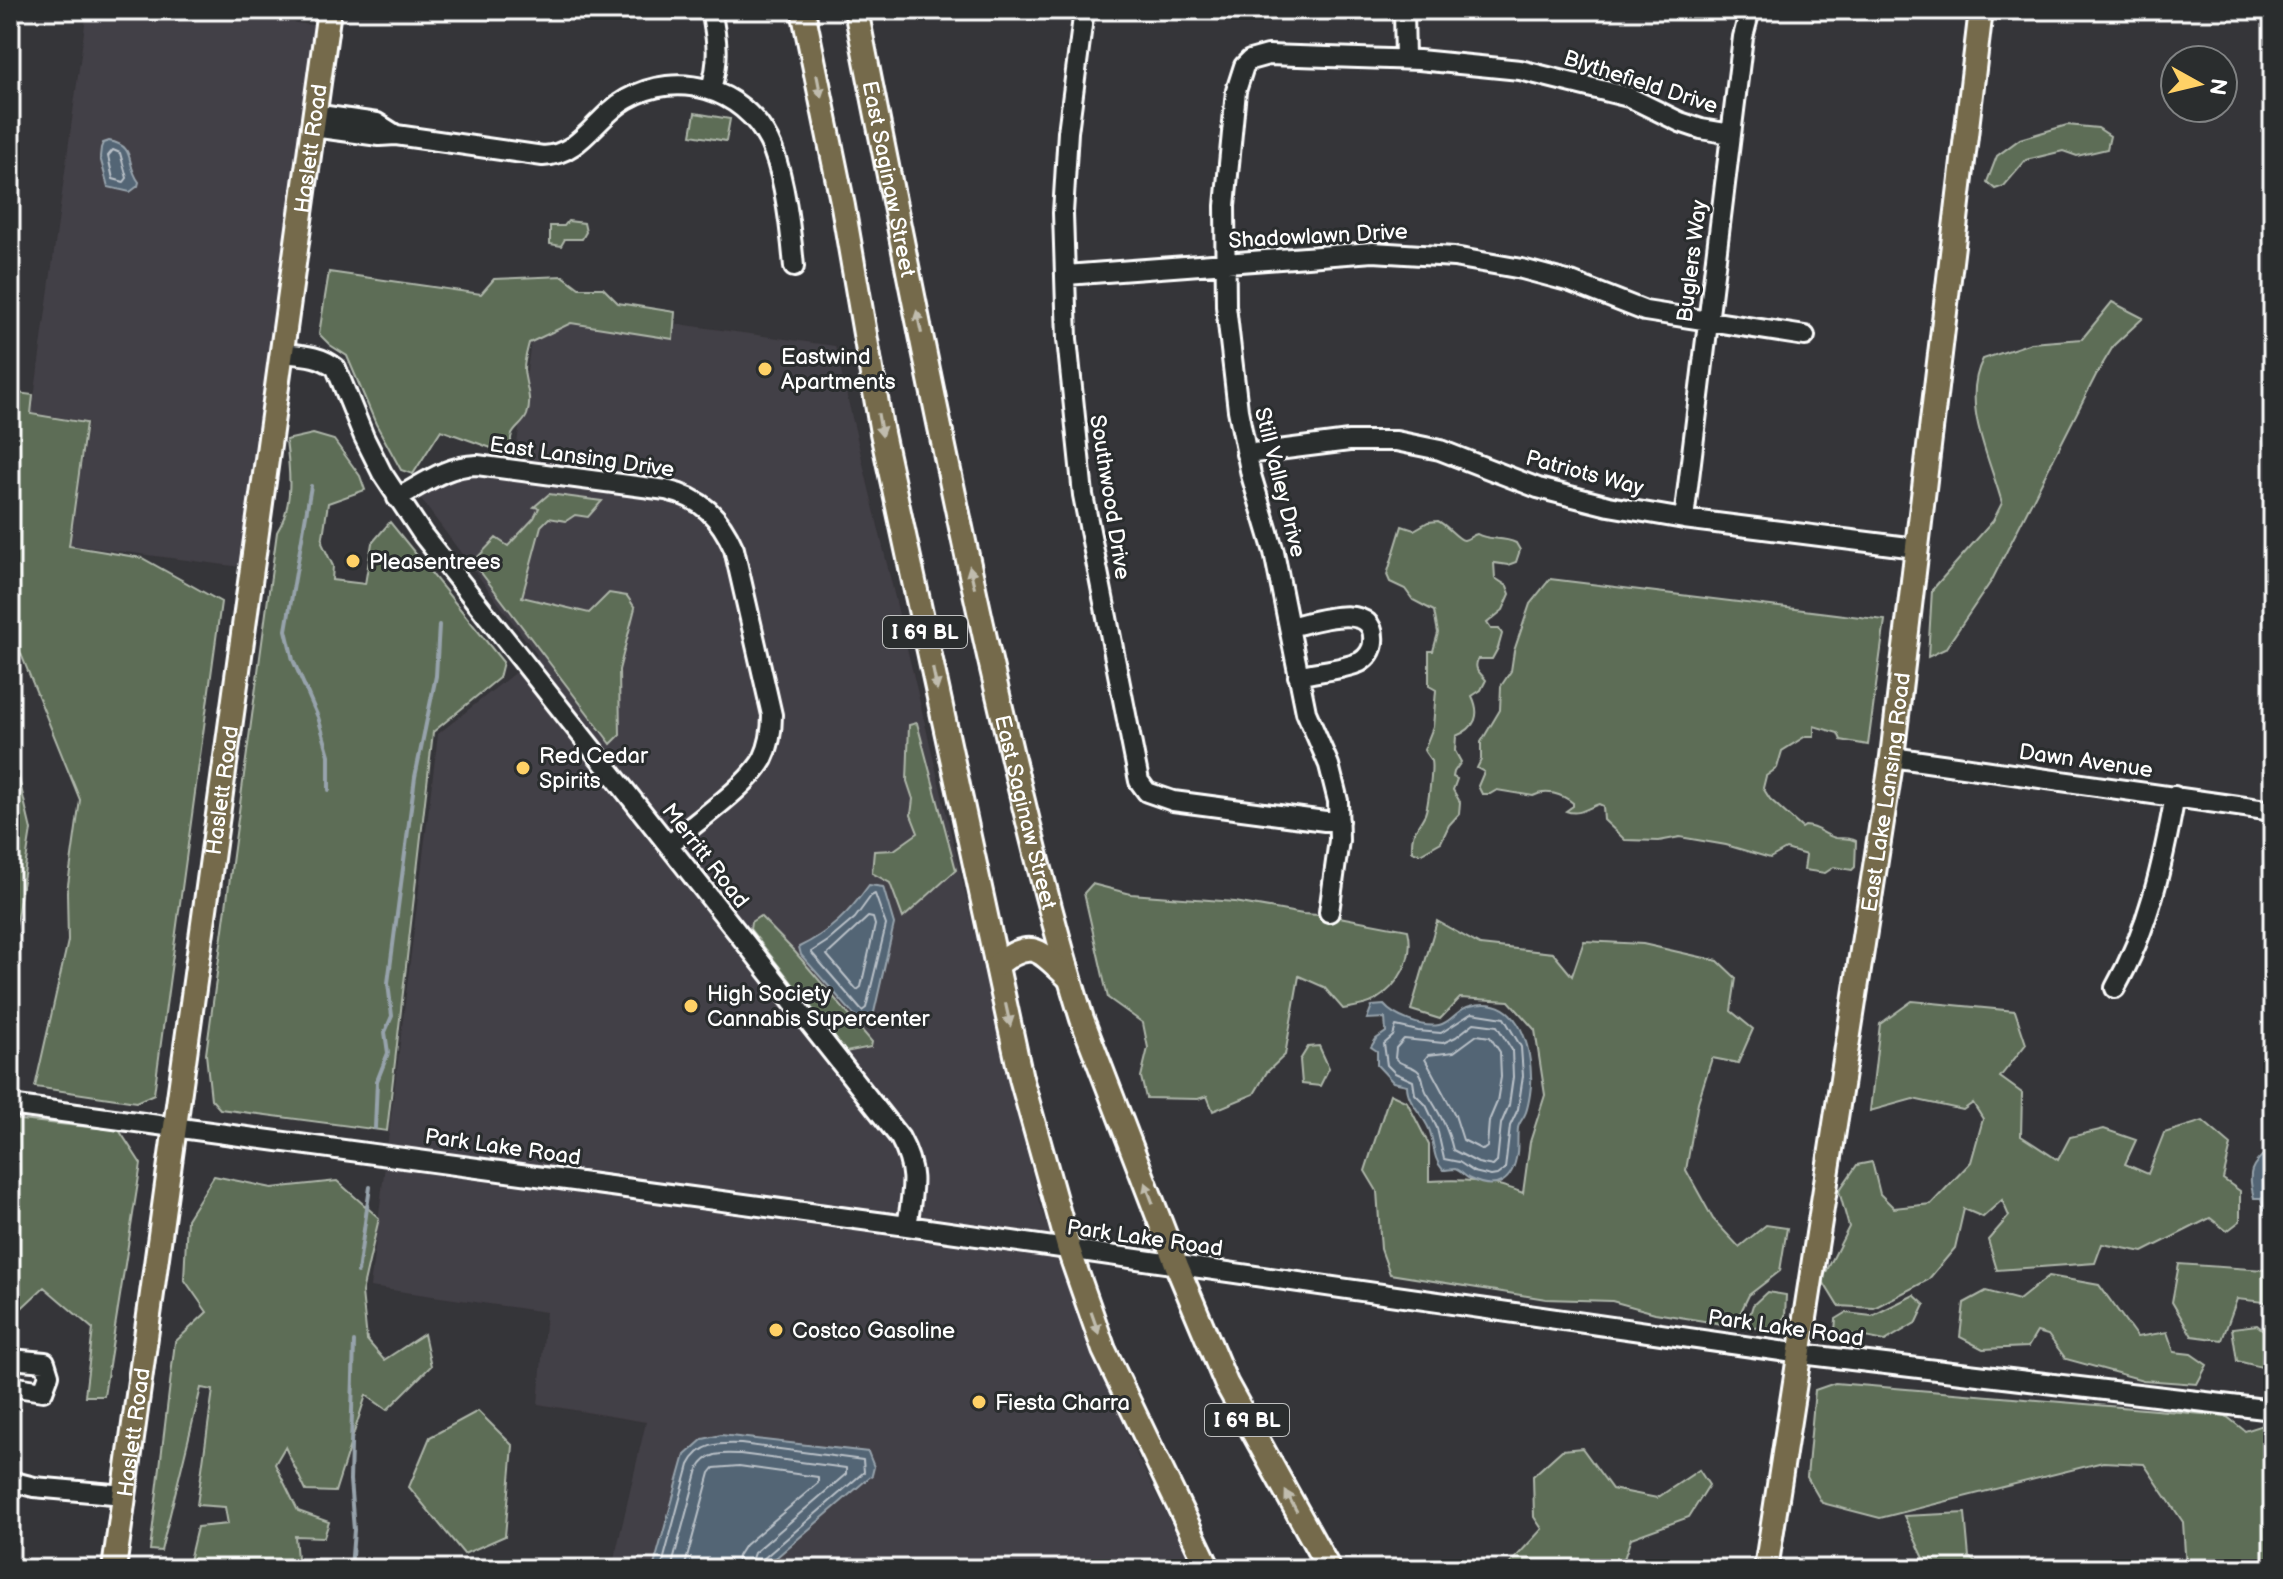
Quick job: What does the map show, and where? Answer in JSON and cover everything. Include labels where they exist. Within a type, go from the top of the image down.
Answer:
[{"type":"main road","name":"Haslett Road","points":[[114,1569],[329,10]]},
{"type":"main road","name":"I 69 BL","points":[[803,10],[843,206],[882,433],[1021,1078],[1069,1250],[1104,1350],[1209,1569]]},
{"type":"main road","name":"East Saginaw Street","points":[[856,10],[970,568],[1038,871],[1070,979],[1177,1266],[1226,1383],[1329,1569]]},
{"type":"main road","name":"East Lake Lansing Road","points":[[1766,1569],[1892,757],[1981,10]]},
{"type":"main road","points":[[997,965],[1021,949],[1031,949],[1043,954],[1070,979]]},
{"type":"main road","points":[[1311,1569],[1315,1544]]},
{"type":"street","points":[[711,10],[718,56],[711,88]]},
{"type":"street","name":"Southwood Drive","points":[[1084,10],[1068,132],[1063,213],[1067,339],[1083,495],[1139,781],[1147,792],[1173,801],[1339,821]]},
{"type":"street","points":[[1404,10],[1405,59]]},
{"type":"street","name":"Buglers Way","points":[[1684,519],[1743,37],[1750,10]]},
{"type":"street","name":"Blythefield Drive","points":[[1250,60],[1268,55],[1470,63],[1557,78],[1629,97],[1701,129],[1731,134]]},
{"type":"street","name":"Still Valley Drive","points":[[1250,60],[1239,74],[1231,119],[1224,263],[1229,350],[1246,454],[1274,551],[1307,714],[1335,785],[1339,821],[1329,912]]},
{"type":"street","points":[[314,120],[377,123],[396,135],[530,155],[556,155],[579,143],[628,99],[664,86],[711,88],[746,112],[768,139],[778,169],[794,267]]},
{"type":"street","name":"Shadowlawn Drive","points":[[1066,275],[1373,252],[1459,258],[1522,269],[1571,282],[1645,311],[1805,336]]},
{"type":"street","name":"Merritt Road","points":[[282,353],[314,356],[327,360],[336,368],[364,437],[397,498],[900,1138],[914,1171],[907,1226]]},
{"type":"street","name":"Patriots Way","points":[[1246,454],[1349,441],[1396,441],[1440,450],[1560,495],[1684,519],[1916,548]]},
{"type":"street","name":"East Lansing Drive","points":[[397,498],[440,472],[477,465],[666,490],[689,497],[712,512],[724,527],[734,549],[770,707],[772,728],[766,751],[749,777],[669,845]]},
{"type":"street","points":[[1289,627],[1333,617],[1355,616],[1367,623],[1373,634],[1371,651],[1360,662],[1298,676]]},
{"type":"street","name":"Dawn Avenue","points":[[1892,757],[2273,811]]},
{"type":"street","points":[[2115,988],[2128,966],[2152,905],[2175,796]]},
{"type":"street","name":"Park Lake Road","points":[[10,1105],[907,1226],[1801,1354],[2273,1410]]},
{"type":"street","points":[[10,1359],[45,1362],[49,1375],[43,1391],[10,1386]]},
{"type":"street","points":[[10,1481],[34,1487],[124,1495]]},
{"type":"shaded area","points":[[87,10],[204,10],[319,26],[241,567],[70,545],[88,422],[32,413]]},
{"type":"shaded area","points":[[536,304],[835,346],[1039,1202],[1133,1448],[1194,1569],[612,1569],[646,1422],[538,1404],[546,1312],[370,1287],[438,734],[537,655],[420,498],[439,484],[470,474],[512,481]]},
{"type":"green space","points":[[695,113],[730,119],[726,141],[691,135]]},
{"type":"green space","points":[[2067,125],[2098,128],[2110,136],[2107,149],[2077,156],[2063,151],[2026,160],[2004,186],[1995,189],[1987,182],[1997,156],[2020,139]]},
{"type":"green space","points":[[568,221],[584,223],[586,232],[582,239],[565,239],[561,246],[550,244],[550,226],[564,226]]},
{"type":"green space","points":[[329,272],[481,294],[494,279],[563,276],[579,288],[603,288],[618,303],[675,312],[673,339],[571,323],[529,343],[524,369],[529,409],[511,438],[513,448],[508,454],[441,430],[413,474],[401,470],[376,424],[347,356],[319,334]]},
{"type":"green space","points":[[2112,302],[2143,318],[2114,345],[2096,375],[1992,580],[1945,649],[1928,657],[1932,590],[1993,521],[2002,503],[1976,412],[1977,376],[1983,359],[2031,343],[2082,339]]},
{"type":"green space","points":[[10,392],[33,395],[31,414],[86,423],[69,546],[142,558],[221,602],[154,1094],[136,1102],[35,1087],[68,941],[67,892],[80,800],[15,639],[10,610]]},
{"type":"green space","points":[[313,434],[334,440],[360,476],[365,490],[328,503],[322,543],[333,566],[332,580],[365,584],[372,543],[390,522],[503,662],[499,678],[433,732],[387,1131],[220,1109],[211,1099],[206,1054],[277,532],[288,499],[286,440]]},
{"type":"green space","points":[[549,494],[602,501],[588,517],[575,515],[566,521],[549,518],[541,526],[522,597],[589,613],[609,593],[627,596],[635,608],[619,670],[620,735],[611,744],[473,562],[496,538],[508,546],[534,518],[539,508],[534,507]]},
{"type":"green space","points":[[1438,521],[1462,540],[1477,534],[1511,541],[1520,550],[1516,562],[1508,565],[1494,563],[1495,578],[1507,586],[1510,594],[1503,610],[1487,623],[1491,629],[1499,629],[1502,634],[1492,659],[1478,659],[1476,666],[1486,680],[1481,690],[1472,696],[1475,720],[1456,736],[1455,751],[1461,762],[1454,772],[1453,777],[1457,779],[1453,790],[1460,802],[1459,814],[1449,825],[1441,842],[1420,854],[1412,851],[1412,839],[1425,814],[1430,788],[1431,761],[1424,750],[1433,727],[1436,690],[1429,686],[1429,651],[1433,651],[1438,633],[1434,611],[1413,600],[1405,589],[1390,582],[1387,575],[1402,526],[1414,530],[1428,522]]},
{"type":"green space","points":[[1550,579],[1885,620],[1868,745],[1841,740],[1838,733],[1814,726],[1814,736],[1806,736],[1782,751],[1777,768],[1766,776],[1763,788],[1770,799],[1802,828],[1810,827],[1832,837],[1856,841],[1855,867],[1852,870],[1834,867],[1825,873],[1804,870],[1806,855],[1786,849],[1770,858],[1726,845],[1680,837],[1659,841],[1625,840],[1604,820],[1603,806],[1599,804],[1571,812],[1566,811],[1573,803],[1554,794],[1533,796],[1497,790],[1482,794],[1478,786],[1484,772],[1477,768],[1481,760],[1481,742],[1500,710],[1501,686],[1511,671],[1514,651],[1530,604]]},
{"type":"green space","points":[[917,723],[956,870],[903,918],[890,883],[872,873],[874,851],[894,850],[918,833],[911,815],[913,799],[907,781],[909,725]]},
{"type":"green space","points":[[10,740],[31,830],[10,962]]},
{"type":"green space","points":[[1092,884],[1131,894],[1235,902],[1408,930],[1407,961],[1398,979],[1383,995],[1367,1004],[1343,1009],[1324,987],[1299,976],[1285,1055],[1267,1072],[1254,1094],[1213,1111],[1207,1096],[1198,1099],[1146,1098],[1141,1077],[1148,1048],[1143,1023],[1108,998],[1084,893]]},
{"type":"green space","points":[[760,916],[872,1042],[871,1047],[846,1052],[750,929],[751,922]]},
{"type":"green space","points":[[1437,921],[1480,945],[1553,953],[1572,976],[1584,941],[1643,944],[1718,961],[1736,978],[1731,1011],[1753,1029],[1738,1063],[1712,1058],[1698,1102],[1686,1170],[1713,1219],[1739,1247],[1766,1225],[1787,1228],[1780,1271],[1749,1295],[1734,1326],[1655,1313],[1612,1301],[1546,1299],[1390,1274],[1381,1249],[1377,1191],[1365,1171],[1390,1094],[1407,1102],[1429,1145],[1429,1181],[1477,1181],[1523,1193],[1530,1142],[1545,1095],[1535,1030],[1509,1001],[1460,998],[1440,1019],[1411,1010]]},
{"type":"green space","points":[[1912,1001],[2015,1011],[2026,1044],[2000,1077],[2022,1093],[2021,1136],[2058,1160],[2070,1137],[2104,1129],[2136,1140],[2125,1164],[2148,1174],[2164,1133],[2203,1121],[2231,1145],[2223,1179],[2240,1191],[2240,1221],[2227,1231],[2210,1218],[2143,1252],[2102,1244],[2095,1263],[1997,1270],[1988,1240],[2009,1216],[2002,1200],[1983,1217],[1964,1209],[1955,1248],[1928,1280],[1874,1308],[1838,1306],[1822,1280],[1849,1227],[1839,1191],[1857,1165],[1872,1162],[1880,1194],[1894,1208],[1931,1204],[1971,1162],[1983,1119],[1973,1103],[1963,1110],[1913,1099],[1870,1111],[1880,1024]]},
{"type":"green space","points":[[1319,1046],[1329,1068],[1320,1086],[1302,1084],[1300,1060],[1308,1047]]},
{"type":"green space","points":[[10,1119],[119,1130],[141,1164],[104,1396],[85,1396],[93,1329],[44,1287],[10,1319]]},
{"type":"green space","points":[[214,1176],[272,1188],[337,1181],[379,1218],[362,1292],[367,1340],[384,1360],[424,1334],[431,1366],[387,1410],[366,1395],[335,1492],[306,1491],[285,1447],[275,1464],[298,1511],[329,1522],[324,1537],[295,1536],[298,1569],[187,1569],[197,1527],[228,1524],[225,1507],[197,1505],[213,1390],[201,1388],[161,1551],[150,1550],[175,1342],[207,1312],[184,1279],[187,1219]]},
{"type":"green space","points":[[2273,1257],[2273,1303],[2237,1299],[2222,1340],[2192,1336],[2172,1302],[2179,1264],[2264,1270]]},
{"type":"green space","points":[[2049,1276],[2099,1285],[2137,1337],[2167,1332],[2174,1352],[2191,1354],[2207,1365],[2197,1384],[2143,1380],[2066,1359],[2048,1335],[2037,1332],[2028,1347],[1983,1349],[1960,1337],[1964,1303],[1986,1291],[2019,1300]]},
{"type":"green space","points":[[1767,1292],[1786,1295],[1785,1316],[1776,1329],[1746,1327],[1753,1305]]},
{"type":"green space","points":[[1914,1295],[1925,1305],[1917,1322],[1885,1341],[1835,1331],[1836,1319],[1846,1313],[1872,1316]]},
{"type":"green space","points":[[2257,1325],[2273,1338],[2273,1391],[2262,1367],[2237,1361],[2232,1328]]},
{"type":"green space","points":[[1835,1383],[2226,1416],[2245,1431],[2273,1422],[2273,1569],[2186,1569],[2183,1522],[2144,1464],[2103,1462],[1880,1518],[1822,1503],[1807,1477],[1815,1390]]},
{"type":"green space","points":[[478,1411],[513,1446],[505,1536],[464,1554],[409,1487],[430,1437]]},
{"type":"green space","points":[[1582,1448],[1612,1489],[1657,1498],[1699,1470],[1709,1485],[1689,1517],[1631,1538],[1624,1559],[1610,1569],[1505,1569],[1542,1529],[1534,1517],[1533,1476],[1562,1450]]},
{"type":"green space","points":[[1965,1513],[1969,1557],[1984,1569],[1929,1569],[1904,1516]]},
{"type":"water","points":[[103,143],[118,143],[127,151],[139,182],[130,192],[108,187],[100,157]]},
{"type":"water","points":[[869,885],[883,887],[894,924],[873,1017],[864,1026],[801,955],[799,947],[838,921]]},
{"type":"water","points":[[1486,1004],[1509,1013],[1517,1023],[1528,1048],[1531,1089],[1526,1112],[1518,1128],[1515,1163],[1508,1177],[1496,1184],[1480,1183],[1455,1169],[1443,1170],[1439,1165],[1429,1129],[1412,1102],[1407,1085],[1393,1082],[1377,1065],[1377,1051],[1371,1047],[1386,1032],[1385,1018],[1367,1019],[1372,1006],[1384,1005],[1409,1021],[1432,1025],[1443,1024],[1470,1006]]},
{"type":"water","points":[[2273,1145],[2273,1203],[2268,1211],[2264,1209],[2261,1198],[2254,1198],[2251,1174],[2256,1163]]},
{"type":"water","points":[[721,1435],[868,1452],[874,1467],[872,1475],[763,1569],[653,1569],[685,1455],[703,1439]]},
{"type":"waterway","points":[[311,486],[286,630],[293,660],[318,717],[329,755],[329,790]]},
{"type":"waterway","points":[[375,1128],[377,1081],[388,1053],[385,1032],[392,1016],[388,983],[415,777],[436,676],[439,625]]},
{"type":"waterway","points":[[358,1272],[370,1187]]},
{"type":"waterway","points":[[351,1569],[354,1530],[350,1480],[354,1342]]},
{"type":"place","name":"Eastwind Apartments","points":[[765,369]]},
{"type":"place","name":"Pleasentrees","points":[[353,561]]},
{"type":"place","name":"Red Cedar Spirits","points":[[523,768]]},
{"type":"place","name":"High Society Cannabis Supercenter","points":[[691,1006]]},
{"type":"place","name":"Costco Gasoline","points":[[776,1330]]},
{"type":"place","name":"Fiesta Charra","points":[[979,1402]]}]
